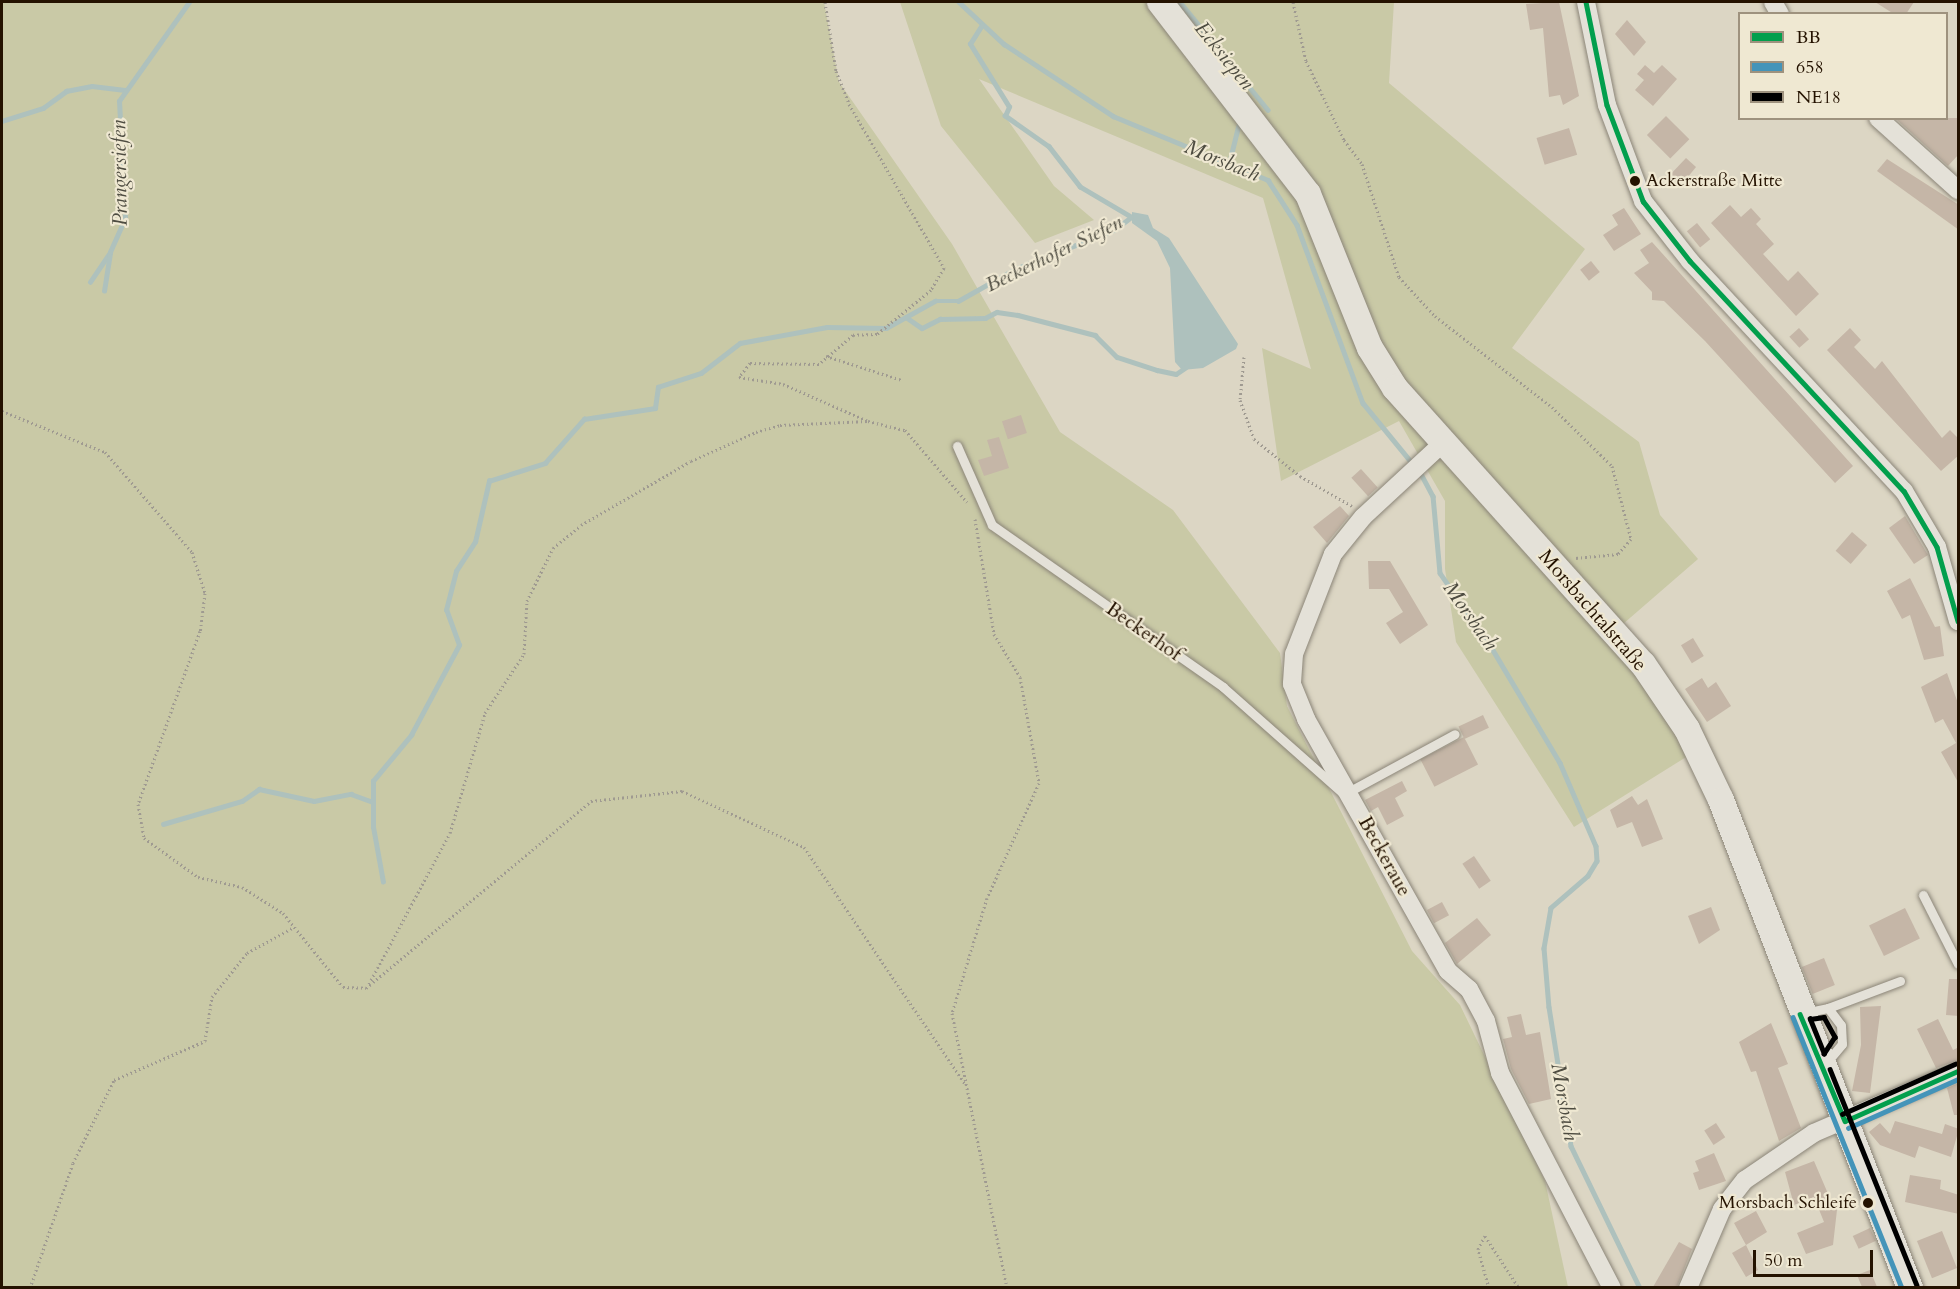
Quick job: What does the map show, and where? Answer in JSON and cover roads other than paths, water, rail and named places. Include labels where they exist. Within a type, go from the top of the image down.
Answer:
[{"type":"main road","name":"Morsbachtalstraße","points":[[1160,2],[1308,194],[1370,348],[1436,450],[1557,568],[1643,664],[1696,746],[1800,1014],[1910,1287]]},
{"type":"street","points":[[1586,2],[1607,105],[1643,201],[1690,261],[1904,491],[1934,540],[1959,621]]},
{"type":"street","points":[[1880,120],[1959,190]]},
{"type":"street","name":"Beckeraue","points":[[1436,450],[1363,517],[1319,580],[1294,654],[1292,684],[1306,719],[1352,796],[1448,971],[1469,989],[1486,1021],[1500,1073],[1612,1287]]},
{"type":"street","points":[[1688,1287],[1734,1191],[1791,1146],[1959,1071]]},
{"type":"lane","name":"Beckerhof","points":[[957,446],[992,525],[1223,687],[1283,735],[1316,774],[1352,796]]},
{"type":"lane","points":[[1352,796],[1455,734]]},
{"type":"lane","points":[[1923,895],[1959,964]]},
{"type":"lane","points":[[1800,1014],[1828,1008],[1900,981]]},
{"type":"lane","points":[[1822,1066],[1839,1050],[1843,1036],[1828,1008]]},
{"type":"waterway","name":"Prangersiefen","points":[[104,291],[110,252],[125,219],[119,101],[189,2]]},
{"type":"waterway","name":"Morsbach","points":[[959,2],[1004,44],[1113,116],[1268,180],[1297,225],[1363,403],[1413,464]]},
{"type":"waterway","name":"Ecksiepen","points":[[1180,2],[1268,110]]},
{"type":"waterway","name":"Beckerhofer Siefen","points":[[383,882],[373,827],[373,781],[411,735],[459,645],[446,610],[456,571],[475,542],[489,481],[545,463],[584,419],[655,408],[658,387],[701,373],[740,343],[827,327],[886,328],[935,301],[958,301],[1015,269],[1114,230],[1131,217],[1080,187],[1049,147],[1005,116],[1009,107],[970,44],[982,25]]},
{"type":"waterway","points":[[2,121],[43,108],[66,91],[92,86],[125,90]]},
{"type":"waterway","name":"Ecksiepen","points":[[1229,163],[1238,126]]},
{"type":"waterway","points":[[90,282],[109,254]]},
{"type":"waterway","points":[[906,317],[922,328],[940,319],[985,318],[997,312],[1018,315],[1095,335],[1117,357],[1157,370],[1176,374],[1185,368]]},
{"type":"waterway","name":"Morsbach","points":[[1419,470],[1433,496],[1440,573],[1490,645],[1560,763],[1596,846],[1597,861],[1588,876],[1551,908],[1544,948],[1549,1007],[1571,1146],[1640,1288]]},
{"type":"waterway","points":[[163,824],[242,801],[259,789],[314,801],[351,794],[373,802]]},
{"type":"place","name":"Ackerstraße Mitte","points":[[1635,181]]},
{"type":"place","name":"Morsbach Schleife","points":[[1868,1203]]}]
